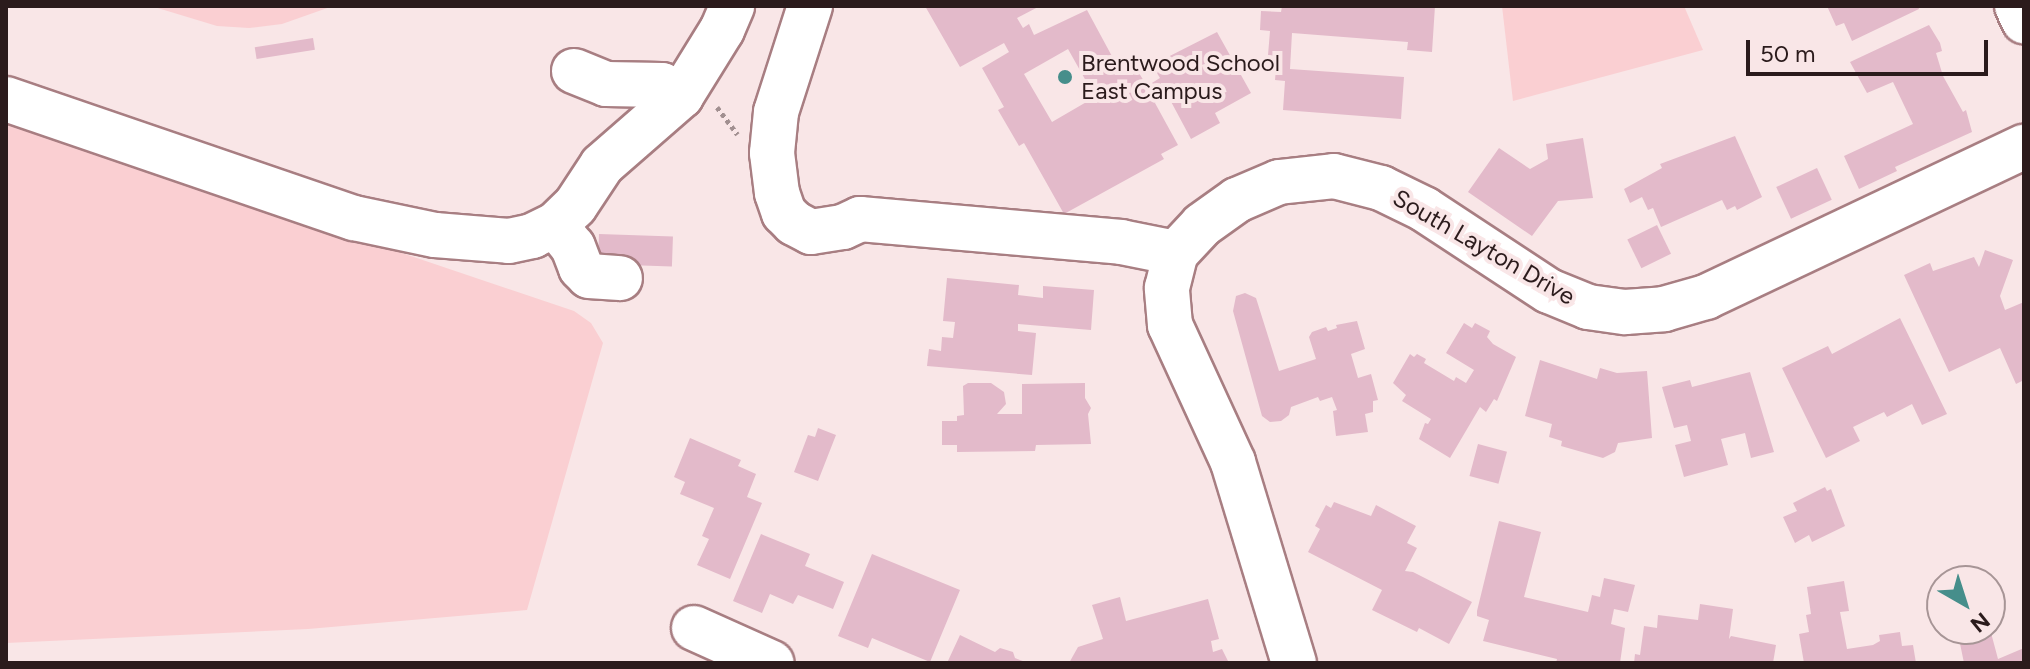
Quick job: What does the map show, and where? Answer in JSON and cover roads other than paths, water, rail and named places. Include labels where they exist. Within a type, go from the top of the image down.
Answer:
[{"type":"street","points":[[6,99],[354,218],[435,235],[509,241],[532,236],[555,225],[575,206],[602,165],[697,97],[732,6]]},
{"type":"street","points":[[810,6],[776,112],[772,153],[777,193],[784,213],[794,223],[811,232],[843,227],[860,219],[1121,242],[1176,253],[1167,288],[1170,325],[1233,462],[1294,663]]},
{"type":"street","points":[[2017,6],[2024,21]]},
{"type":"street","points":[[574,71],[606,84],[662,85],[697,97]]},
{"type":"street","name":"South Layton Drive","points":[[1176,253],[1202,225],[1237,200],[1279,182],[1334,176],[1381,188],[1424,209],[1549,291],[1588,307],[1625,312],[1664,309],[1706,297],[2024,147]]},
{"type":"street","points":[[555,225],[573,247],[581,268],[589,276],[620,278]]},
{"type":"street","points":[[694,628],[772,663]]},
{"type":"place","name":"Brentwood School East Campus","points":[[1065,77]]}]
